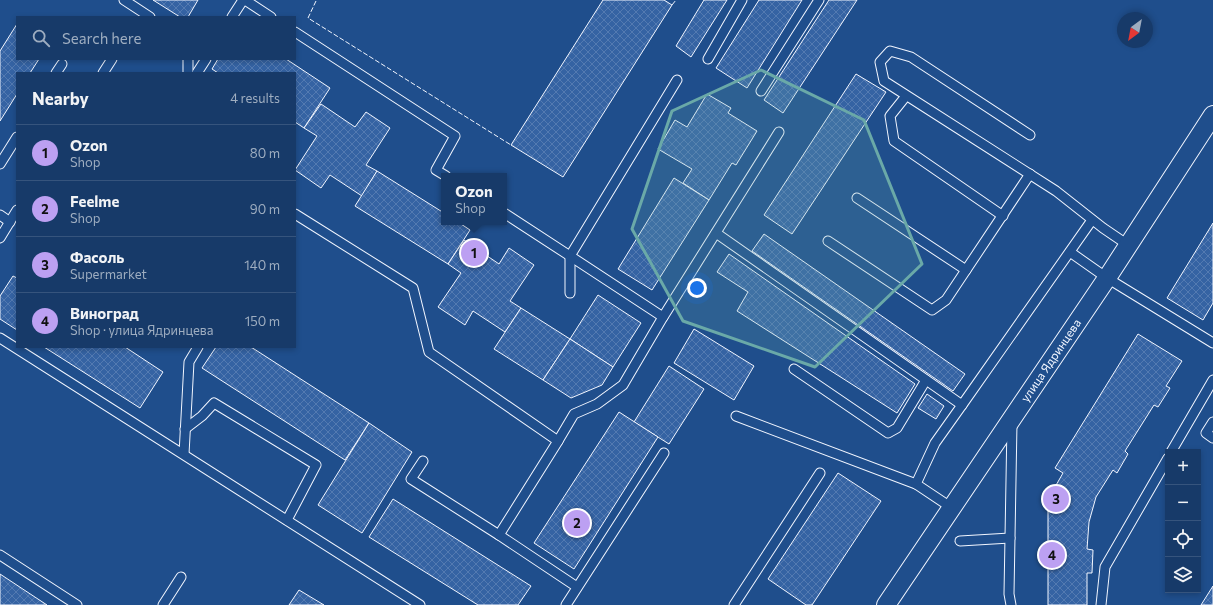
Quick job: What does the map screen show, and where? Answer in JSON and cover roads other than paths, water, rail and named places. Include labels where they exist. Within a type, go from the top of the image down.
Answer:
[{"type":"street","name":"улица Ядринцева","points":[[886,605],[1107,278],[1213,115]]},
{"type":"lane","points":[[124,0],[148,16]]},
{"type":"lane","points":[[233,16],[244,0],[269,16]]},
{"type":"lane","points":[[708,59],[742,0]]},
{"type":"lane","points":[[761,91],[819,0]]},
{"type":"lane","points":[[296,33],[455,136],[436,170],[441,173]]},
{"type":"lane","points":[[1030,135],[911,57],[890,51],[880,62],[884,80],[906,96],[1056,191],[1092,220],[1128,245]]},
{"type":"lane","points":[[104,72],[111,60]]},
{"type":"lane","points":[[188,60],[188,72]]},
{"type":"lane","points":[[198,72],[205,60]]},
{"type":"lane","points":[[57,72],[62,64]]},
{"type":"lane","points":[[570,293],[570,256],[677,80]]},
{"type":"lane","points":[[906,96],[890,116],[894,141],[1003,216]]},
{"type":"lane","points":[[499,535],[574,414],[598,404],[623,385],[663,317],[779,132]]},
{"type":"lane","points":[[0,164],[16,139]]},
{"type":"lane","points":[[828,241],[932,310],[946,300],[1030,174]]},
{"type":"lane","points":[[857,198],[966,270]]},
{"type":"lane","points":[[0,238],[16,212]]},
{"type":"lane","points":[[0,215],[10,222]]},
{"type":"lane","points":[[296,215],[414,288],[429,352],[558,441]]},
{"type":"lane","points":[[507,215],[663,317]]},
{"type":"lane","points":[[916,484],[935,443],[1092,220]]},
{"type":"lane","points":[[716,233],[962,405]]},
{"type":"lane","points":[[1070,252],[1107,278],[1213,343]]},
{"type":"lane","points":[[0,338],[420,605]]},
{"type":"lane","points":[[184,454],[189,362],[197,348]]},
{"type":"lane","points":[[794,369],[888,433],[897,428],[926,380]]},
{"type":"lane","points":[[1173,449],[1213,380]]},
{"type":"lane","points":[[185,429],[202,416],[214,403],[316,465],[287,520]]},
{"type":"lane","points":[[736,416],[916,484],[952,508]]},
{"type":"lane","points":[[1011,605],[1009,594],[1012,420]]},
{"type":"lane","points":[[1213,422],[1206,433],[1213,438]]},
{"type":"lane","points":[[566,605],[664,453]]},
{"type":"lane","points":[[423,461],[411,479],[577,587]]},
{"type":"lane","points":[[1102,605],[1105,567],[1165,463]]},
{"type":"lane","points":[[734,605],[820,473]]},
{"type":"lane","points":[[960,540],[1010,538]]},
{"type":"lane","points":[[0,555],[77,605]]},
{"type":"lane","points":[[163,605],[180,577]]},
{"type":"place","name":"Ozon","points":[[474,253]]},
{"type":"place","name":"Фасоль","points":[[1056,499]]},
{"type":"place","name":"Feelme","points":[[577,523]]},
{"type":"place","name":"Виноград","points":[[1052,555]]}]
